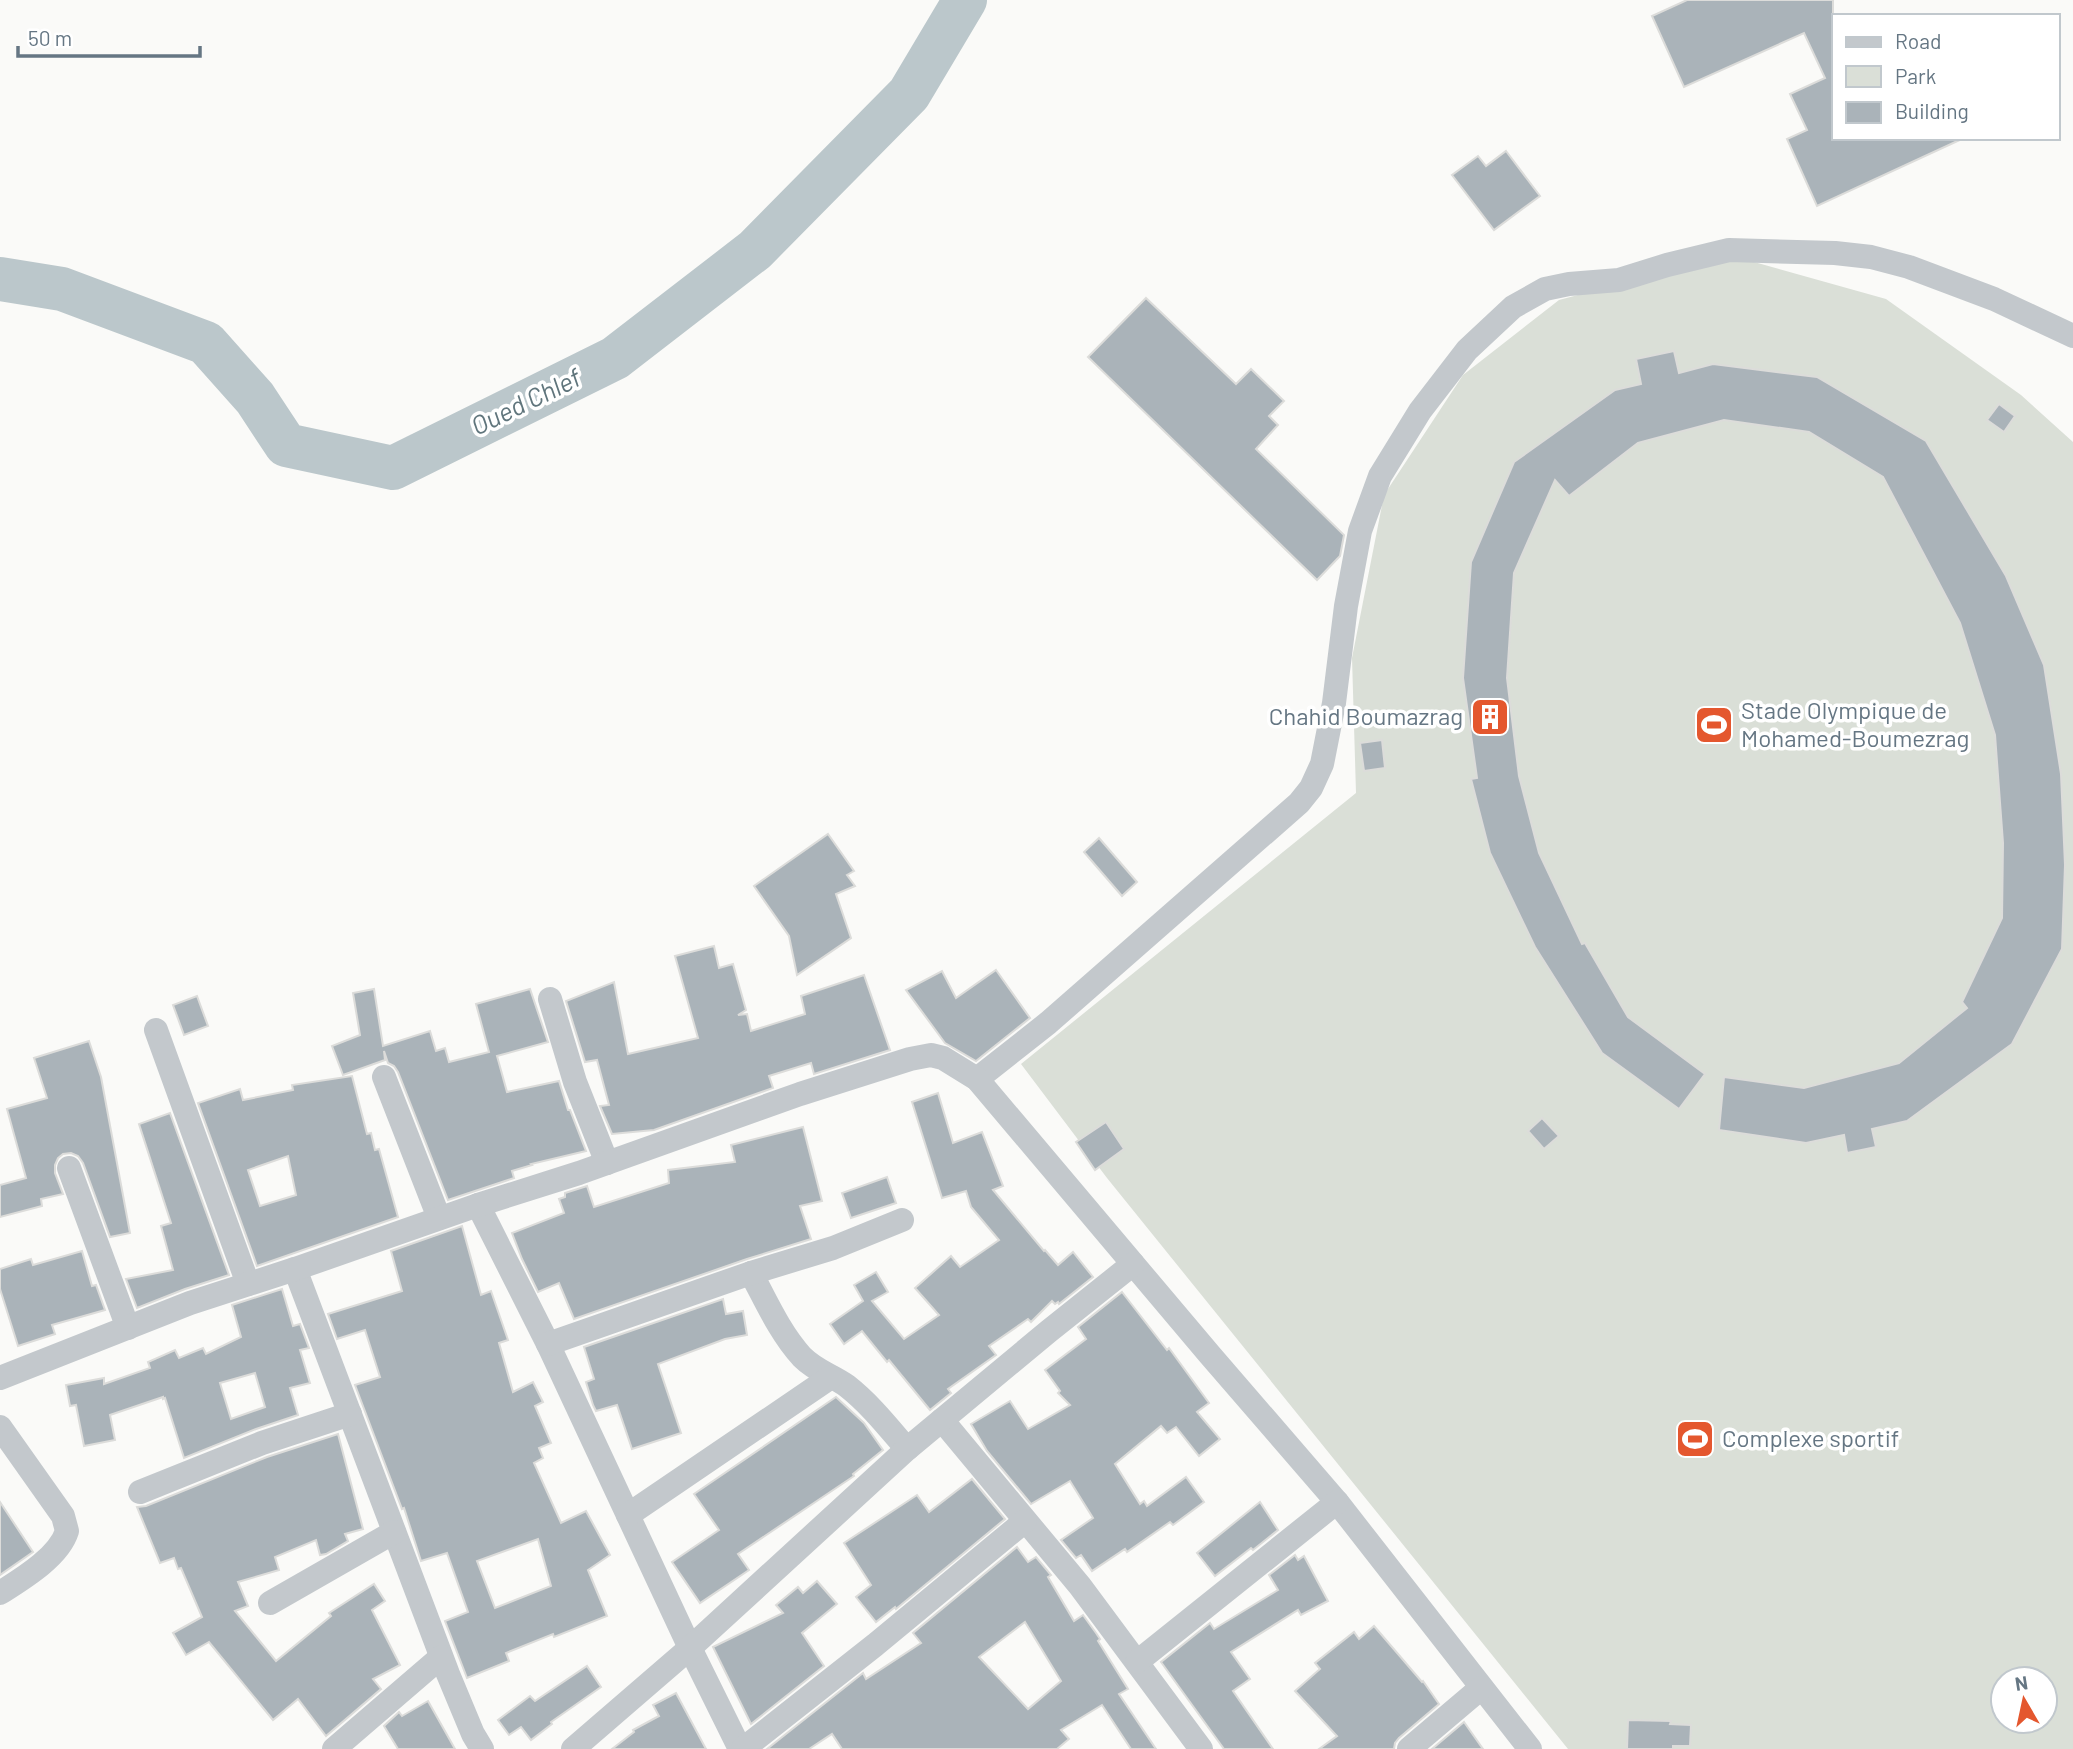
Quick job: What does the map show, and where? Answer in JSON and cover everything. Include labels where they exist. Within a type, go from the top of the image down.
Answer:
[{"type":"street","points":[[977,1079],[1101,977],[1299,803],[1311,788],[1322,764],[1334,703],[1346,606],[1360,531],[1381,477],[1420,411],[1467,350],[1513,307],[1545,289],[1569,284],[1619,281],[1667,265],[1729,250],[1835,253],[1871,257],[1909,267],[1994,299],[2073,336]]},
{"type":"street","points":[[550,999],[575,1082],[607,1163]]},
{"type":"street","points":[[156,1030],[248,1284]]},
{"type":"street","points":[[0,1378],[190,1303],[607,1163],[800,1094],[910,1059],[931,1055],[943,1058],[977,1079],[1337,1502],[1530,1749]]},
{"type":"street","points":[[383,1077],[439,1218]]},
{"type":"street","points":[[69,1168],[128,1328]]},
{"type":"street","points":[[478,1205],[548,1344],[690,1648],[742,1749],[885,1637],[1025,1521]]},
{"type":"street","points":[[548,1344],[751,1273],[832,1248],[902,1220]]},
{"type":"street","points":[[573,1749],[690,1648],[907,1449],[1133,1264]]},
{"type":"street","points":[[295,1269],[441,1657],[468,1723],[482,1749]]},
{"type":"street","points":[[751,1273],[790,1343],[821,1373],[843,1383],[865,1401],[907,1449]]},
{"type":"street","points":[[628,1515],[831,1377]]},
{"type":"street","points":[[140,1492],[262,1443],[350,1414]]},
{"type":"street","points":[[942,1420],[1080,1586],[1202,1749]]},
{"type":"street","points":[[0,1427],[63,1517],[67,1531],[59,1546],[46,1560],[0,1593]]},
{"type":"street","points":[[1138,1662],[1337,1502]]},
{"type":"street","points":[[270,1603],[394,1532]]},
{"type":"street","points":[[334,1749],[441,1657]]},
{"type":"street","points":[[1409,1749],[1481,1688]]},
{"type":"green space","points":[[1729,255],[1886,299],[2021,395],[2073,442],[2073,1749],[1568,1749],[1107,1178],[1021,1064],[1356,793],[1352,658],[1384,495],[1463,375],[1559,300]]},
{"type":"building","points":[[1687,0],[1833,0],[1832,140],[1960,140],[1817,206],[1787,139],[1807,130],[1790,94],[1825,78],[1804,33],[1684,87],[1652,16]]},
{"type":"building","points":[[1506,151],[1540,196],[1494,230],[1452,175],[1478,156],[1486,166]]},
{"type":"building","points":[[1146,298],[1236,384],[1251,369],[1284,401],[1269,416],[1278,425],[1256,449],[1344,535],[1340,556],[1317,580],[1088,357]]},
{"type":"building","points":[[1674,351],[1679,373],[1713,364],[1817,377],[1926,441],[2006,576],[2044,665],[2061,774],[2065,865],[2062,949],[2012,1044],[1907,1121],[1872,1129],[1876,1147],[1847,1153],[1844,1135],[1806,1143],[1719,1130],[1724,1077],[1804,1088],[1899,1063],[1967,1008],[1962,1002],[2002,918],[2003,843],[1995,735],[1960,623],[1883,477],[1809,432],[1724,420],[1638,443],[1569,496],[1555,480],[1514,573],[1507,678],[1519,776],[1539,853],[1582,944],[1585,943],[1628,1017],[1705,1074],[1679,1109],[1602,1053],[1535,947],[1490,853],[1471,779],[1477,778],[1463,678],[1471,562],[1514,462],[1615,390],[1641,384],[1636,359]]},
{"type":"building","points":[[1999,404],[2015,416],[2004,432],[1987,420]]},
{"type":"building","points":[[1382,740],[1385,768],[1364,771],[1360,743]]},
{"type":"building","points":[[828,834],[854,871],[847,875],[855,886],[836,894],[851,938],[797,975],[789,936],[754,886]]},
{"type":"building","points":[[1099,838],[1137,882],[1122,896],[1084,852]]},
{"type":"building","points":[[714,946],[719,968],[733,964],[746,1010],[738,1015],[747,1014],[751,1031],[805,1014],[801,996],[864,975],[890,1050],[814,1074],[811,1063],[769,1076],[773,1088],[654,1130],[612,1134],[600,1106],[609,1105],[597,1060],[585,1062],[566,1001],[614,982],[628,1054],[698,1038],[675,956]]},
{"type":"building","points":[[996,970],[1030,1018],[976,1061],[945,1043],[906,990],[942,971],[956,998]]},
{"type":"building","points":[[374,989],[383,1046],[430,1031],[436,1051],[445,1048],[449,1062],[489,1052],[476,1004],[530,989],[548,1042],[497,1056],[507,1092],[559,1081],[586,1151],[531,1164],[512,1171],[514,1178],[448,1200],[398,1072],[388,1063],[384,1051],[385,1060],[343,1075],[332,1046],[360,1035],[353,993]]},
{"type":"building","points":[[197,996],[208,1026],[184,1035],[173,1005]]},
{"type":"building","points":[[89,1041],[101,1077],[130,1233],[110,1237],[83,1163],[78,1156],[71,1153],[63,1154],[55,1165],[55,1173],[63,1194],[41,1199],[42,1206],[0,1217],[0,1185],[26,1178],[7,1109],[47,1098],[34,1058]]},
{"type":"building","points":[[352,1076],[367,1134],[371,1133],[375,1150],[379,1149],[398,1217],[257,1266],[198,1103],[240,1089],[243,1100],[293,1090],[292,1085]],"holes":[[[288,1156],[296,1195],[260,1206],[248,1170]]]},
{"type":"building","points":[[938,1093],[953,1143],[982,1132],[1003,1186],[993,1190],[1058,1265],[1073,1252],[1093,1277],[1059,1304],[1052,1301],[1031,1322],[1028,1319],[989,1346],[996,1355],[948,1389],[951,1393],[930,1410],[862,1331],[844,1344],[830,1324],[863,1301],[854,1285],[876,1272],[888,1292],[872,1301],[904,1339],[939,1315],[915,1288],[951,1256],[960,1267],[999,1240],[971,1207],[966,1191],[942,1198],[912,1102]]},
{"type":"building","points":[[170,1113],[229,1275],[137,1308],[126,1279],[173,1270],[161,1226],[171,1223],[139,1124]]},
{"type":"building","points":[[1542,1118],[1559,1136],[1544,1149],[1528,1131]]},
{"type":"building","points":[[1106,1122],[1124,1149],[1095,1170],[1076,1142]]},
{"type":"building","points":[[803,1127],[822,1201],[800,1206],[811,1239],[574,1319],[559,1283],[538,1292],[512,1233],[564,1213],[559,1199],[565,1197],[565,1193],[587,1186],[594,1207],[669,1183],[668,1170],[735,1162],[731,1145]]},
{"type":"building","points":[[887,1177],[896,1203],[851,1218],[842,1193]]},
{"type":"building","points":[[462,1226],[481,1295],[491,1291],[508,1340],[499,1343],[513,1392],[533,1382],[543,1402],[535,1406],[551,1443],[539,1448],[543,1458],[534,1463],[561,1523],[586,1511],[610,1555],[588,1570],[607,1616],[506,1653],[509,1661],[467,1678],[445,1621],[468,1612],[447,1553],[421,1561],[404,1508],[402,1509],[355,1385],[380,1377],[365,1330],[337,1339],[328,1314],[402,1291],[391,1251]],"holes":[[[538,1539],[551,1586],[495,1608],[477,1561]]]},
{"type":"building","points":[[82,1251],[92,1286],[96,1285],[105,1310],[52,1325],[55,1334],[18,1346],[0,1289],[0,1269],[31,1259],[33,1265]]},
{"type":"building","points":[[282,1289],[293,1326],[300,1324],[309,1348],[300,1350],[310,1383],[290,1388],[298,1415],[184,1458],[163,1397],[110,1415],[115,1440],[84,1446],[76,1405],[70,1406],[66,1385],[104,1378],[104,1384],[150,1368],[148,1362],[175,1350],[179,1358],[203,1348],[206,1354],[241,1337],[232,1305]],"holes":[[[255,1373],[265,1407],[231,1419],[220,1383]]]},
{"type":"building","points":[[1122,1292],[1167,1350],[1169,1348],[1209,1403],[1197,1412],[1220,1439],[1199,1456],[1176,1427],[1167,1433],[1161,1426],[1115,1464],[1140,1504],[1144,1501],[1147,1506],[1186,1477],[1204,1502],[1173,1525],[1170,1522],[1127,1552],[1125,1549],[1092,1571],[1081,1555],[1076,1558],[1061,1540],[1093,1518],[1070,1481],[1031,1504],[987,1451],[971,1424],[1010,1401],[1028,1429],[1070,1405],[1058,1393],[1060,1391],[1045,1370],[1086,1339],[1078,1327]]},
{"type":"building","points":[[723,1299],[726,1314],[743,1311],[747,1335],[725,1339],[658,1364],[681,1433],[632,1449],[617,1405],[596,1411],[593,1405],[586,1382],[594,1379],[584,1347]]},
{"type":"building","points":[[836,1397],[864,1423],[883,1450],[853,1474],[854,1476],[738,1554],[749,1570],[700,1603],[672,1562],[719,1530],[694,1494]]},
{"type":"building","points":[[338,1434],[363,1529],[345,1534],[348,1541],[326,1554],[320,1555],[316,1540],[275,1557],[279,1570],[238,1582],[248,1606],[235,1611],[276,1661],[331,1616],[329,1613],[374,1584],[385,1601],[372,1610],[400,1665],[373,1679],[381,1689],[326,1736],[298,1699],[273,1720],[209,1642],[186,1655],[173,1633],[202,1617],[174,1558],[160,1563],[137,1507],[146,1506],[267,1457]]},
{"type":"building","points":[[972,1479],[1005,1519],[896,1609],[895,1607],[876,1622],[856,1597],[871,1585],[844,1543],[917,1495],[929,1512]]},
{"type":"building","points":[[0,1502],[33,1552],[0,1575]]},
{"type":"building","points":[[1260,1502],[1278,1530],[1215,1576],[1197,1553]]},
{"type":"building","points":[[1017,1547],[1028,1562],[1036,1557],[1051,1575],[1048,1577],[1074,1621],[1083,1615],[1096,1633],[1100,1639],[1098,1641],[1128,1689],[1119,1694],[1156,1749],[1131,1749],[1102,1705],[1061,1730],[1069,1739],[1057,1749],[842,1749],[832,1734],[809,1749],[767,1749],[863,1673],[866,1679],[921,1643],[913,1633]],"holes":[[[1025,1622],[1061,1681],[1028,1709],[979,1657]]]},
{"type":"building","points":[[1295,1555],[1298,1560],[1304,1556],[1328,1601],[1301,1615],[1298,1610],[1231,1652],[1250,1679],[1233,1691],[1273,1749],[1224,1749],[1161,1662],[1210,1623],[1214,1629],[1278,1590],[1269,1575]]},
{"type":"building","points":[[817,1581],[837,1604],[802,1633],[824,1666],[751,1724],[713,1647],[783,1613],[776,1605],[798,1587],[803,1593]]},
{"type":"building","points":[[1374,1626],[1423,1681],[1439,1704],[1399,1738],[1394,1749],[1319,1749],[1337,1736],[1295,1691],[1320,1669],[1315,1663],[1354,1632],[1359,1639]]},
{"type":"building","points":[[587,1666],[601,1687],[551,1722],[552,1724],[531,1740],[521,1727],[509,1735],[498,1720],[530,1696],[535,1701]]},
{"type":"building","points":[[676,1693],[706,1749],[612,1749],[634,1732],[633,1730],[659,1716],[653,1705]]},
{"type":"building","points":[[428,1701],[455,1749],[398,1749],[384,1726],[399,1712],[402,1716]]},
{"type":"building","points":[[1628,1720],[1671,1721],[1670,1724],[1691,1725],[1690,1746],[1673,1746],[1673,1749],[1627,1749]]},
{"type":"building","points":[[1464,1722],[1483,1749],[1432,1749]]},
{"type":"waterway","name":"Oued Chlef","points":[[0,279],[62,289],[206,343],[255,398],[286,445],[393,468],[615,358],[755,250],[909,94],[965,0]]},
{"type":"place","name":"Chahid Boumazrag","points":[[1490,717]]},
{"type":"place","name":"Stade Olympique de Mohamed-Boumezrag","points":[[1714,725]]},
{"type":"place","name":"Complexe sportif","points":[[1695,1439]]}]
